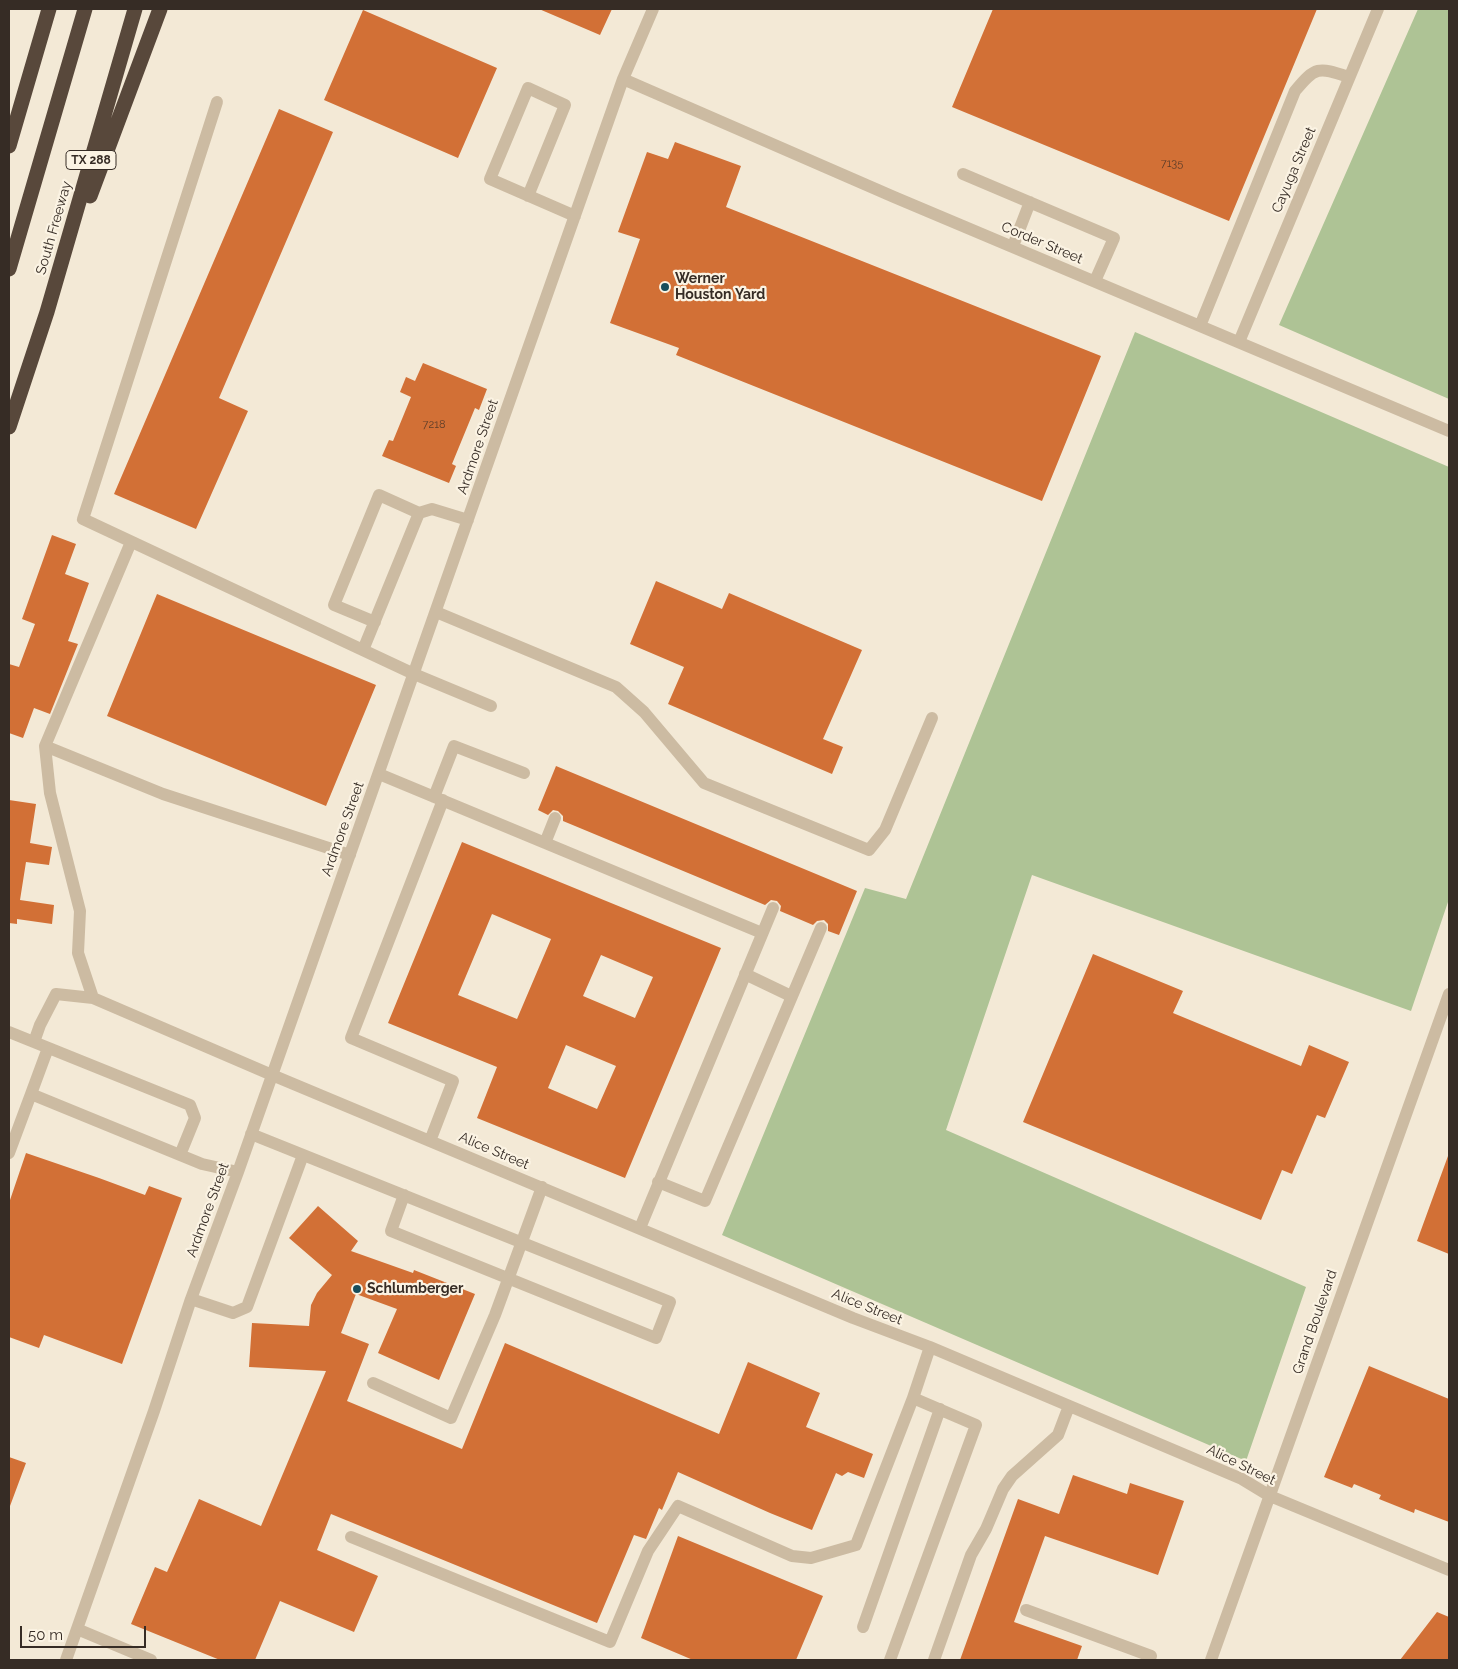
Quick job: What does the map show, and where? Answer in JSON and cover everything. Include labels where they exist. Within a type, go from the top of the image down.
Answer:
[{"type":"highway","points":[[9,146],[49,9]]},
{"type":"highway","points":[[9,269],[85,9]]},
{"type":"highway","name":"South Freeway","points":[[9,427],[47,312],[135,9]]},
{"type":"highway","points":[[47,312],[160,9]]},
{"type":"street","name":"Ardmore Street","points":[[66,1660],[154,1411],[191,1299],[379,774],[623,79],[653,9]]},
{"type":"street","name":"Cayuga Street","points":[[1239,342],[1378,9]]},
{"type":"street","points":[[1200,326],[1295,91],[1307,77],[1318,70],[1327,70],[1349,77]]},
{"type":"street","name":"Corder Street","points":[[623,79],[894,197],[1449,431]]},
{"type":"street","points":[[528,196],[565,105],[528,88],[490,179],[528,196],[575,216]]},
{"type":"street","points":[[217,102],[83,520],[414,674],[491,706]]},
{"type":"street","points":[[964,174],[1114,238],[1095,282]]},
{"type":"street","points":[[1013,246],[1030,202]]},
{"type":"street","points":[[375,622],[334,605],[379,495],[419,513],[432,509],[468,520]]},
{"type":"street","points":[[363,650],[419,513]]},
{"type":"street","points":[[93,998],[78,952],[80,911],[50,793],[45,746],[131,542]]},
{"type":"street","points":[[436,612],[616,687],[644,712],[704,783],[870,850],[885,830],[932,718]]},
{"type":"street","points":[[45,746],[163,794],[350,855]]},
{"type":"street","points":[[430,1140],[453,1080],[351,1038],[438,799],[454,746],[524,773]]},
{"type":"street","points":[[379,774],[762,933]]},
{"type":"street","points":[[545,844],[555,818]]},
{"type":"street","points":[[640,1228],[773,908]]},
{"type":"street","points":[[658,1182],[705,1201],[821,928]]},
{"type":"street","points":[[745,974],[791,996]]},
{"type":"street","name":"Alice Street","points":[[34,1042],[40,1025],[56,994],[93,998],[272,1075],[853,1318],[930,1347],[1242,1480],[1270,1496],[1449,1570]]},
{"type":"street","name":"Grand Boulevard","points":[[1211,1660],[1449,994]]},
{"type":"street","points":[[9,1032],[190,1106],[194,1118],[180,1155]]},
{"type":"street","points":[[9,1153],[48,1048]]},
{"type":"street","points":[[31,1094],[202,1164],[238,1172]]},
{"type":"street","points":[[251,1134],[303,1156],[404,1195],[670,1302],[656,1338],[391,1231],[404,1195]]},
{"type":"street","points":[[191,1299],[233,1313],[247,1307],[303,1156]]},
{"type":"street","points":[[373,1383],[451,1418],[509,1279],[542,1187]]},
{"type":"street","points":[[351,1538],[610,1642],[648,1551],[678,1506],[792,1556],[811,1558],[856,1545],[913,1398],[930,1347]]},
{"type":"street","points":[[890,1660],[976,1425],[913,1398]]},
{"type":"street","points":[[934,1660],[971,1555],[986,1529],[1003,1489],[1012,1476],[1058,1435],[1069,1406]]},
{"type":"street","points":[[863,1627],[940,1410]]},
{"type":"street","points":[[1026,1610],[1151,1656],[1149,1660]]},
{"type":"street","points":[[77,1630],[151,1660]]},
{"type":"green space","points":[[1418,9],[1449,9],[1449,399],[1279,325]]},
{"type":"green space","points":[[1135,332],[1449,467],[1449,899],[1411,1011],[1032,875],[946,1130],[1306,1287],[1246,1461],[722,1235],[865,888],[906,899]]},
{"type":"building","points":[[539,9],[612,9],[600,35]]},
{"type":"building","points":[[993,9],[1317,9],[1229,221],[952,107]]},
{"type":"building","points":[[363,10],[497,68],[458,158],[324,100]]},
{"type":"building","points":[[279,109],[333,132],[219,398],[248,411],[196,529],[114,494]]},
{"type":"building","points":[[675,142],[741,166],[726,207],[1101,356],[1042,501],[676,355],[679,348],[610,323],[640,239],[618,232],[647,152],[668,159]]},
{"type":"building","points":[[423,363],[487,389],[479,410],[475,408],[452,464],[456,466],[449,483],[382,456],[389,440],[393,441],[411,397],[400,392],[406,377],[415,381]]},
{"type":"building","points":[[52,535],[76,544],[65,574],[89,583],[68,641],[78,644],[50,714],[34,708],[23,738],[9,733],[9,664],[19,667],[35,624],[22,619]]},
{"type":"building","points":[[656,581],[722,609],[729,593],[862,650],[823,739],[843,747],[832,774],[668,704],[684,667],[630,644]]},
{"type":"building","points":[[157,594],[376,685],[326,806],[107,716]]},
{"type":"building","points":[[556,766],[857,891],[839,935],[828,931],[828,924],[824,920],[817,921],[813,925],[780,911],[781,906],[777,901],[771,900],[765,905],[563,821],[563,816],[558,811],[553,810],[548,815],[538,810]]},
{"type":"building","points":[[9,800],[36,804],[30,843],[52,847],[49,865],[26,862],[20,900],[54,905],[52,924],[17,919],[17,924],[9,923]]},
{"type":"building","points":[[462,842],[721,948],[625,1178],[477,1118],[497,1067],[388,1023]],"holes":[[[492,914],[551,939],[517,1019],[458,995]],[[601,955],[653,977],[635,1018],[583,996]],[[566,1045],[616,1066],[597,1109],[548,1088]]]},
{"type":"building","points":[[1093,954],[1183,991],[1173,1013],[1301,1066],[1309,1045],[1349,1062],[1325,1118],[1317,1115],[1292,1174],[1282,1170],[1261,1220],[1023,1122]]},
{"type":"building","points":[[26,1153],[145,1195],[149,1186],[182,1198],[122,1364],[44,1335],[39,1348],[9,1337],[9,1203]]},
{"type":"building","points":[[1449,1157],[1449,1254],[1417,1241]]},
{"type":"building","points":[[318,1206],[358,1241],[351,1251],[413,1273],[414,1270],[475,1294],[439,1380],[378,1353],[397,1309],[356,1294],[341,1333],[369,1344],[347,1401],[462,1449],[505,1343],[719,1434],[748,1362],[820,1393],[806,1427],[873,1454],[864,1478],[848,1472],[842,1476],[836,1473],[812,1530],[678,1472],[662,1510],[659,1508],[646,1539],[634,1535],[597,1623],[331,1514],[317,1550],[378,1576],[354,1632],[280,1601],[255,1660],[220,1660],[131,1624],[155,1567],[167,1572],[199,1499],[261,1526],[326,1371],[249,1367],[252,1323],[309,1326],[311,1305],[317,1293],[332,1275],[289,1238]]},
{"type":"building","points":[[1369,1366],[1449,1399],[1449,1522],[1415,1509],[1414,1513],[1379,1499],[1381,1495],[1354,1484],[1352,1488],[1324,1477]]},
{"type":"building","points":[[9,1457],[26,1463],[10,1506],[9,1505]]},
{"type":"building","points":[[1073,1475],[1127,1494],[1130,1483],[1184,1501],[1158,1575],[1045,1536],[1014,1622],[1082,1646],[1077,1660],[960,1660],[1018,1499],[1059,1514]]},
{"type":"building","points":[[678,1536],[823,1596],[796,1660],[693,1660],[641,1638]]},
{"type":"building","points":[[1437,1612],[1449,1617],[1449,1660],[1400,1660]]},
{"type":"place","name":"Werner Houston Yard","points":[[665,287]]},
{"type":"place","name":"Schlumberger","points":[[357,1289]]}]
